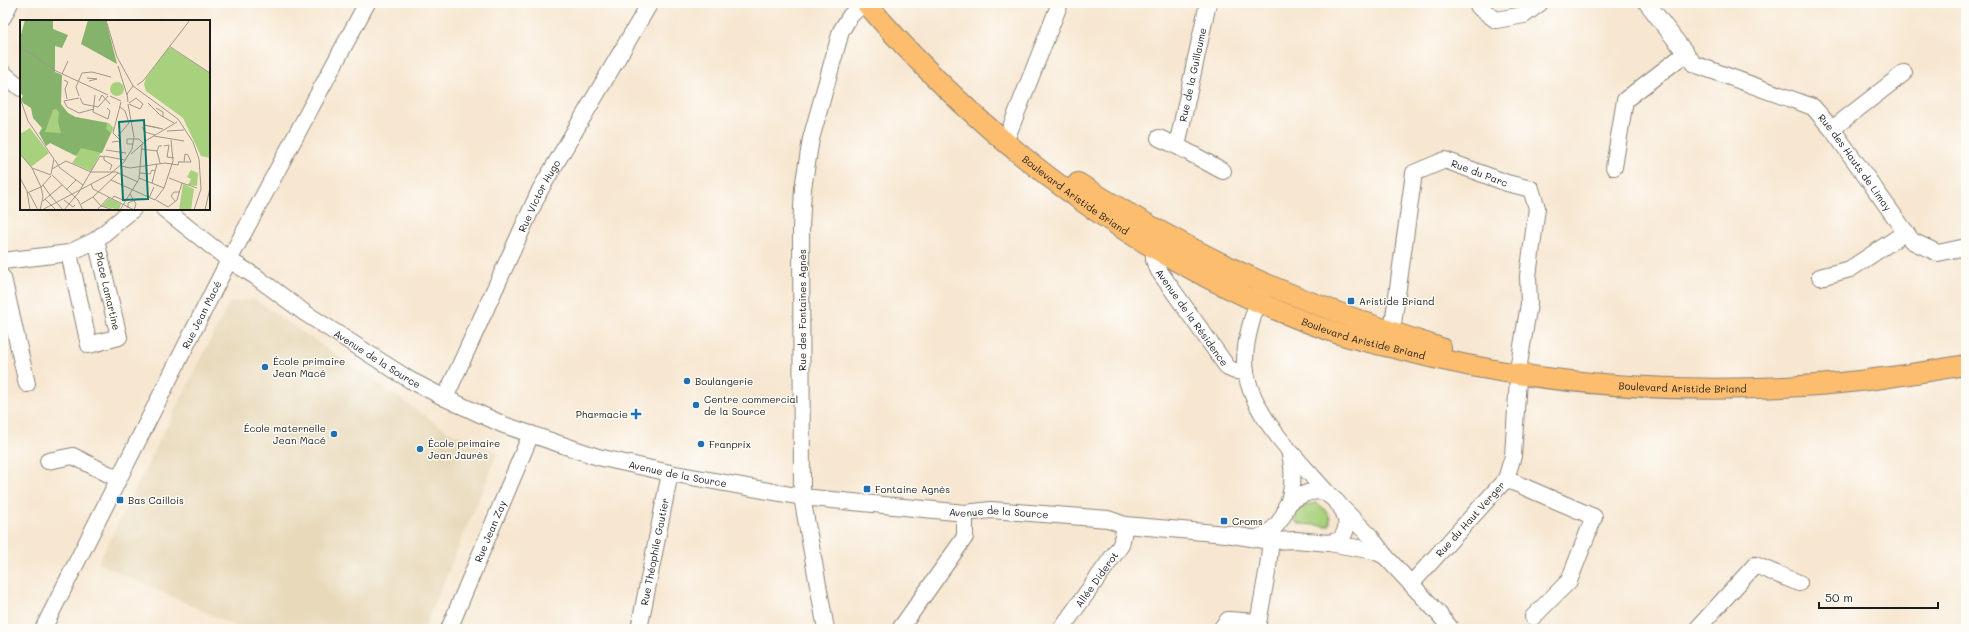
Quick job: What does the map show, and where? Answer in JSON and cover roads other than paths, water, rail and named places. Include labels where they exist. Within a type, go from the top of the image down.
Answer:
[{"type":"main road","name":"Boulevard Aristide Briand","points":[[865,3],[935,79],[1008,137],[1106,200],[1198,250],[1262,292],[1346,336],[1461,364],[1667,378],[1756,379],[1828,374],[1966,356]]},
{"type":"main road","name":"Boulevard Aristide Briand","points":[[880,3],[951,81],[1008,137],[1062,186],[1154,249],[1223,286],[1262,292],[1464,354],[1519,369],[1618,385],[1741,389],[1835,384],[1966,365]]},
{"type":"street","points":[[3,16],[10,3]]},
{"type":"street","name":"Rue Jean Macé","points":[[43,629],[229,260],[367,3]]},
{"type":"street","name":"Rue Victor Hugo","points":[[445,398],[540,190],[650,3]]},
{"type":"street","name":"Rue des Fontaines Agnès","points":[[826,629],[802,497],[801,228],[806,165],[811,139],[841,31],[850,16],[865,3]]},
{"type":"street","points":[[1008,137],[1060,3]]},
{"type":"street","name":"Rue de la Guillaume","points":[[1177,146],[1208,3]]},
{"type":"street","points":[[1476,3],[1480,8],[1496,20],[1524,15],[1540,3]]},
{"type":"street","name":"Rue des Hauts de Limay","points":[[1647,3],[1694,64],[1814,107],[1832,129],[1912,241],[1938,252],[1966,247]]},
{"type":"street","points":[[1614,167],[1626,100],[1686,54]]},
{"type":"street","points":[[3,73],[20,87]]},
{"type":"street","points":[[1832,129],[1904,73]]},
{"type":"street","points":[[1159,138],[1223,171]]},
{"type":"street","name":"Rue du Parc","points":[[1392,331],[1414,172],[1445,160],[1507,183],[1531,189],[1537,208],[1528,276],[1529,304],[1519,369]]},
{"type":"street","points":[[3,261],[69,253],[96,240],[132,210]]},
{"type":"street","name":"Avenue de la Source","points":[[165,210],[229,260],[318,321],[410,380],[504,425],[598,457],[670,473],[802,497],[965,513],[999,510],[1108,519],[1125,526],[1266,536],[1328,543]]},
{"type":"street","points":[[1820,277],[1850,269],[1906,232]]},
{"type":"street","name":"Place Lamartine","points":[[69,253],[89,345],[119,337],[96,240]]},
{"type":"street","name":"Avenue de la Résidence","points":[[1154,249],[1154,260],[1159,271],[1228,368],[1235,371],[1246,371]]},
{"type":"street","points":[[3,278],[27,384]]},
{"type":"street","name":"Avenue de la Résidence","points":[[1262,292],[1246,352],[1246,371],[1253,396],[1260,410],[1288,447],[1329,495]]},
{"type":"street","name":"Rue du Haut Verger","points":[[1412,584],[1506,479],[1513,456],[1519,369]]},
{"type":"street","name":"Rue Jean Zay","points":[[449,629],[531,434]]},
{"type":"street","name":"Avenue de la Résidence","points":[[1285,510],[1292,490],[1294,476],[1288,447]]},
{"type":"street","points":[[48,461],[73,456],[118,479]]},
{"type":"street","name":"Rue Théophile Gautier","points":[[639,629],[670,473]]},
{"type":"street","points":[[1506,479],[1594,517],[1569,581],[1533,617]]},
{"type":"street","points":[[1221,629],[1228,620],[1258,625],[1266,536],[1278,524],[1285,510],[1294,500],[1307,493],[1320,492],[1329,495],[1370,536],[1451,629]]},
{"type":"street","points":[[1328,543],[1340,540],[1346,530],[1346,519],[1342,508]]},
{"type":"street","points":[[1285,510],[1282,523],[1285,531],[1290,537],[1296,540]]},
{"type":"street","points":[[900,629],[965,537],[965,513]]},
{"type":"street","name":"Allée Diderot","points":[[1061,629],[1120,545],[1125,526]]},
{"type":"street","points":[[1328,543],[1374,551],[1386,556]]},
{"type":"street","points":[[1697,629],[1755,565],[1799,583]]},
{"type":"place","name":"Aristide Briand","points":[[1351,301]]},
{"type":"place","name":"École primaire Jean Macé","points":[[265,367]]},
{"type":"place","name":"Boulangerie","points":[[687,381]]},
{"type":"place","name":"Centre commercial de la Source","points":[[696,405]]},
{"type":"place","name":"Pharmacie","points":[[636,414]]},
{"type":"place","name":"École maternelle Jean Macé","points":[[334,434]]},
{"type":"place","name":"Franprix","points":[[701,444]]},
{"type":"place","name":"École primaire Jean Jaurès","points":[[420,449]]},
{"type":"place","name":"Fontaine Agnès","points":[[867,489]]},
{"type":"place","name":"Bas Caillois","points":[[120,500]]},
{"type":"place","name":"Croms","points":[[1224,521]]}]
